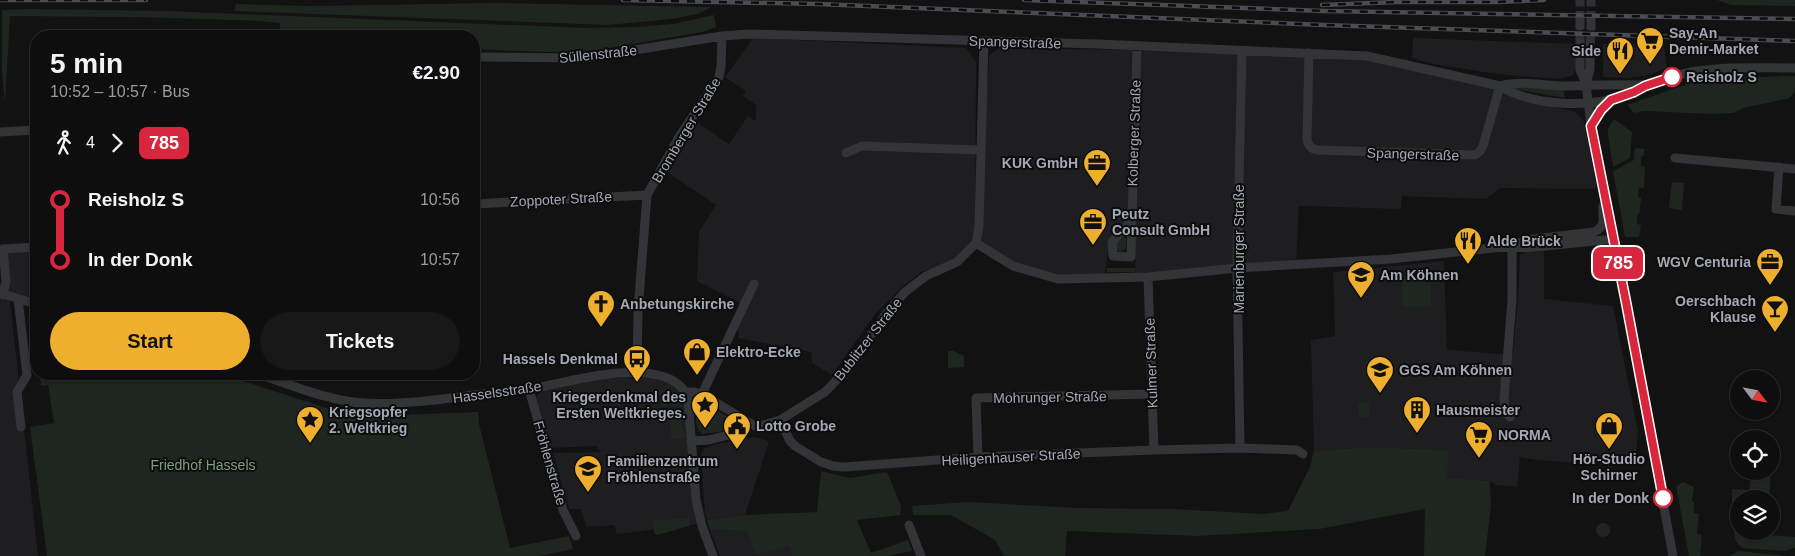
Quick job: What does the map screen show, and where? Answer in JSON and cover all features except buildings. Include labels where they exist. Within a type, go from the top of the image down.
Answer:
[{"type":"street","name":"Spangerstraße","points":[[722,36],[749,34],[984,41],[1375,57],[1500,86],[1516,94],[1570,104],[1611,100],[1645,86]]},
{"type":"street","name":"Süllenstraße","points":[[480,57],[585,58],[722,36]]},
{"type":"street","name":"Bromberger Straße","points":[[637,373],[638,311],[647,195],[679,137],[719,77],[722,36]]},
{"type":"street","points":[[984,41],[976,242],[1013,266],[1058,279],[1148,277],[1237,268],[1391,259],[1512,246],[1526,248],[1614,239]]},
{"type":"street","points":[[1580,43],[1580,70],[1586,84],[1591,126],[1674,556]]},
{"type":"street","points":[[1586,84],[1590,69],[1590,44]]},
{"type":"street","name":"Kolberger Straße","points":[[1132,220],[1136,46]]},
{"type":"street","name":"Marienburger Straße","points":[[1240,448],[1237,268],[1242,51]]},
{"type":"street","name":"Spangerstraße","points":[[1309,53],[1307,139],[1311,147],[1318,150],[1475,155],[1480,152],[1483,146],[1500,86]]},
{"type":"street","points":[[1645,86],[1690,72],[1795,68]]},
{"type":"street","name":"Spangerstraße","points":[[1500,86],[1522,83],[1566,86],[1586,84],[1645,86]]},
{"type":"street","points":[[1591,126],[1601,110],[1611,100]]},
{"type":"street","points":[[0,132],[30,130]]},
{"type":"street","points":[[846,153],[862,146],[980,150]]},
{"type":"street","points":[[1675,158],[1795,169]]},
{"type":"street","points":[[1779,167],[1776,210],[1795,211]]},
{"type":"street","name":"Zoppoter Straße","points":[[480,204],[647,195]]},
{"type":"street","points":[[1512,246],[1525,240],[1594,232],[1600,229],[1604,223],[1603,209],[1606,197]]},
{"type":"street","name":"Bublitzer Straße","points":[[780,420],[825,392],[846,370],[888,311],[905,292],[926,276],[957,262],[976,242]]},
{"type":"street","points":[[1510,417],[1505,410],[1504,399],[1512,300],[1512,246]]},
{"type":"street","points":[[30,247],[3,249],[6,281],[2,294],[30,302]]},
{"type":"street","name":"Kulmer Straße","points":[[1148,277],[1154,450]]},
{"type":"street","points":[[702,394],[754,284]]},
{"type":"street","points":[[18,299],[27,375],[17,392],[21,427]]},
{"type":"street","name":"Hasselsstraße","points":[[285,380],[344,401],[362,403],[443,399],[529,389],[583,377],[637,373],[656,375],[673,380],[686,392]]},
{"type":"street","name":"Fröhlenstraße","points":[[529,389],[563,510],[576,536]]},
{"type":"street","points":[[713,556],[698,509],[686,392],[702,394],[742,419],[760,426],[780,420]]},
{"type":"street","name":"Mohrunger Straße","points":[[978,457],[976,398],[1152,394]]},
{"type":"street","points":[[691,441],[709,440],[732,434],[742,419]]},
{"type":"street","name":"Heiligenhauser Straße","points":[[780,420],[790,441],[795,446],[805,453],[833,466],[978,457],[1154,450],[1240,448],[1297,450],[1304,454]]},
{"type":"street","points":[[909,525],[921,556]]},
{"type":"shaded area","points":[[753,38],[966,48],[976,62],[975,242],[956,262],[921,272],[901,288],[876,313],[832,375],[812,363],[811,352],[738,338],[739,302],[697,281],[699,232],[716,205],[664,170],[694,120],[729,144],[748,116],[756,121],[756,105],[743,96],[746,91],[725,77]]},
{"type":"shaded area","points":[[1413,38],[1576,44],[1576,69],[1572,76],[1558,79],[1497,74],[1433,64],[1412,58]]},
{"type":"shaded area","points":[[1603,44],[1664,46],[1667,68],[1649,75],[1626,78],[1603,77]]},
{"type":"shaded area","points":[[999,48],[1132,50],[1128,223],[1109,241],[1105,276],[1057,277],[1012,263],[979,242],[989,56]]},
{"type":"shaded area","points":[[1141,51],[1240,54],[1235,266],[1135,274]]},
{"type":"shaded area","points":[[1245,54],[1368,59],[1497,89],[1516,98],[1576,112],[1584,122],[1597,189],[1500,188],[1486,199],[1402,196],[1401,209],[1299,206],[1296,264],[1238,266]]},
{"type":"shaded area","points":[[30,250],[30,299],[9,292],[6,252]]},
{"type":"shaded area","points":[[1544,251],[1544,299],[1613,306],[1638,431],[1636,458],[1587,464],[1520,457],[1517,487],[1496,485],[1490,481],[1446,478],[1448,450],[1369,447],[1314,451],[1311,340],[1335,336],[1333,272],[1444,261],[1447,350],[1502,354],[1513,351],[1520,254]]},
{"type":"shaded area","points":[[0,298],[10,301],[38,556],[0,556]]},
{"type":"shaded area","points":[[639,377],[671,384],[681,390],[684,395],[698,524],[617,534],[614,525],[587,527],[581,509],[569,509],[553,453],[601,452],[596,446],[548,448],[535,400],[541,389],[583,380]]},
{"type":"shaded area","points":[[756,437],[769,442],[745,515],[707,520],[701,454],[704,448],[720,443]]},
{"type":"shaded area","points":[[710,530],[748,531],[790,546],[792,556],[720,556]]},
{"type":"green space","points":[[1717,0],[1795,0],[1795,6],[1731,5]]},
{"type":"green space","points":[[495,3],[711,7],[698,14],[672,19],[608,25],[234,11],[236,4],[308,6]]},
{"type":"green space","points":[[2,10],[166,11],[587,28],[673,24],[714,15],[716,27],[702,32],[592,51],[547,52],[480,49],[480,30],[279,30],[280,23],[260,21],[10,16],[5,102],[2,73]]},
{"type":"green space","points":[[1795,76],[1795,91],[1790,98],[1743,108],[1733,113],[1644,111],[1634,113],[1627,105],[1696,81],[1725,78]]},
{"type":"green space","points":[[1513,87],[1563,89],[1565,98],[1514,89]]},
{"type":"green space","points":[[1614,119],[1632,132],[1630,158],[1613,167],[1608,129]]},
{"type":"green space","points":[[1635,148],[1644,149],[1644,156],[1641,157],[1641,166],[1645,167],[1644,188],[1639,188],[1638,197],[1641,200],[1639,214],[1637,215],[1637,224],[1641,225],[1639,237],[1625,237],[1613,171],[1634,160]]},
{"type":"green space","points":[[1672,182],[1684,183],[1682,210],[1669,208]]},
{"type":"green space","points":[[1124,236],[1126,248],[1121,252],[1116,250],[1116,244]]},
{"type":"green space","points":[[1107,268],[1135,268],[1135,272],[1107,272]]},
{"type":"green space","points":[[1431,277],[1431,306],[1402,307],[1401,279]]},
{"type":"green space","points":[[948,351],[964,356],[964,367],[948,368]]},
{"type":"green space","name":"Friedhof Hassels","points":[[40,380],[240,380],[333,410],[370,416],[478,412],[479,424],[510,548],[569,536],[573,549],[540,556],[47,556],[30,427],[54,423],[48,385],[41,386]]},
{"type":"green space","points":[[652,388],[669,393],[675,397],[680,405],[663,406],[663,401],[654,401]]},
{"type":"green space","points":[[1358,403],[1369,403],[1369,417],[1359,417]]},
{"type":"green space","points":[[703,404],[707,404],[733,420],[732,424],[726,430],[703,434],[700,432],[696,424],[696,415]]},
{"type":"green space","points":[[680,408],[684,438],[671,439],[671,409]]},
{"type":"green space","points":[[1369,447],[1449,450],[1447,478],[1490,481],[1491,505],[1485,556],[1424,556],[1425,509],[1319,529],[1196,536],[1067,531],[1065,556],[1004,556],[995,540],[951,515],[913,515],[912,506],[967,502],[1262,514],[1288,511],[1309,469],[1314,451]]},
{"type":"green space","points":[[821,471],[850,478],[887,472],[901,506],[900,515],[857,520],[871,553],[908,540],[912,551],[888,556],[792,556],[789,546],[756,555],[747,531],[710,530],[707,520],[745,515],[817,512]]},
{"type":"green space","points":[[1750,480],[1770,480],[1770,490],[1749,490]]},
{"type":"green space","points":[[1683,482],[1694,487],[1692,501],[1694,502],[1694,513],[1699,514],[1697,534],[1702,535],[1700,555],[1704,556],[1689,556],[1676,486]]},
{"type":"green space","points":[[690,519],[689,526],[657,535],[654,533],[653,521]]},
{"type":"green space","points":[[1600,523],[1606,523],[1610,530],[1606,537],[1600,537],[1596,533],[1596,527]]},
{"type":"green space","points":[[1780,536],[1795,537],[1795,548],[1784,551],[1743,548],[1736,541],[1780,540]]},
{"type":"green space","points":[[1738,551],[1788,556],[1730,556]]},
{"type":"tunnel","points":[[1580,0],[1580,20]]},
{"type":"tunnel","points":[[1591,0],[1591,20]]},
{"type":"tunnel","points":[[1580,26],[1580,43]]},
{"type":"tunnel","points":[[1590,44],[1591,26]]},
{"type":"railway","points":[[0,0],[146,0]]},
{"type":"railway","points":[[623,0],[818,4],[1324,25],[1795,41]]},
{"type":"railway","points":[[1024,0],[1324,11],[1795,19]]},
{"type":"railway","points":[[1322,5],[1544,0]]},
{"type":"bus line","name":"785","points":[[1663,498],[1591,126],[1603,107],[1611,100],[1672,77]]},
{"type":"place","name":"Say-An Demir-Market","points":[[1650,65]]},
{"type":"place","name":"Side","points":[[1620,75]]},
{"type":"place","name":"Reisholz S","points":[[1672,77]]},
{"type":"place","name":"KUK GmbH","points":[[1097,187]]},
{"type":"place","name":"Peutz Consult GmbH","points":[[1093,246]]},
{"type":"place","name":"Alde Brück","points":[[1468,265]]},
{"type":"place","name":"WGV Centuria","points":[[1770,286]]},
{"type":"place","name":"Am Köhnen","points":[[1361,299]]},
{"type":"place","name":"Anbetungskirche","points":[[601,328]]},
{"type":"place","name":"Oerschbach Klause","points":[[1775,333]]},
{"type":"place","name":"Elektro-Ecke","points":[[697,376]]},
{"type":"place","name":"Hassels Denkmal","points":[[637,383]]},
{"type":"place","name":"GGS Am Köhnen","points":[[1380,394]]},
{"type":"place","name":"Kriegerdenkmal des Ersten Weltkrieges.","points":[[705,429]]},
{"type":"place","name":"Hausmeister","points":[[1417,434]]},
{"type":"place","name":"Kriegsopfer 2. Weltkrieg","points":[[310,444]]},
{"type":"place","name":"Lotto Grobe","points":[[737,450]]},
{"type":"place","name":"Hör-Studio Schirner","points":[[1609,450]]},
{"type":"place","name":"NORMA","points":[[1479,459]]},
{"type":"place","name":"Familienzentrum Fröhlenstraße","points":[[588,493]]},
{"type":"place","name":"In der Donk","points":[[1663,498]]}]
